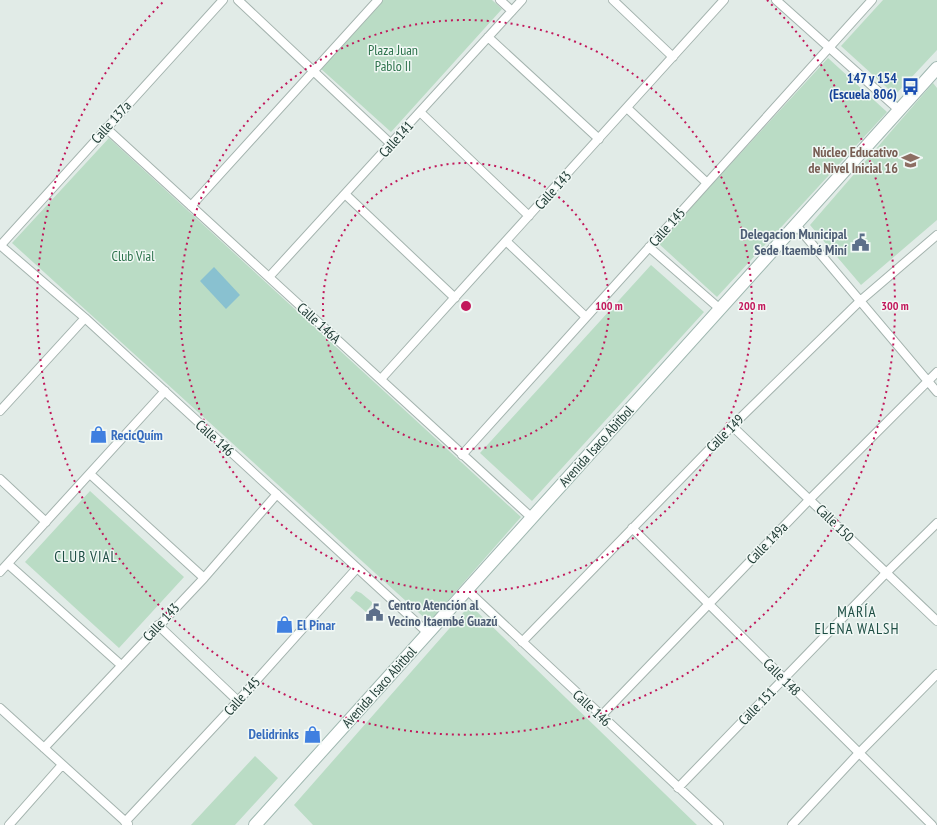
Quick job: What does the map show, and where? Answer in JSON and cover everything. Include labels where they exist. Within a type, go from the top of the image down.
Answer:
[{"type":"main road","name":"Avenida Isaco Abitbol","points":[[255,825],[937,68]]},
{"type":"street","name":"Calle 137a","points":[[0,245],[223,0]]},
{"type":"street","points":[[238,0],[391,144]]},
{"type":"street","points":[[190,206],[378,0]]},
{"type":"street","points":[[500,0],[512,11]]},
{"type":"street","name":"Calle141","points":[[269,278],[522,0]]},
{"type":"street","points":[[613,0],[673,57]]},
{"type":"street","name":"Calle 143","points":[[381,379],[724,0]]},
{"type":"street","points":[[776,0],[899,110]]},
{"type":"street","name":"Calle 145","points":[[462,455],[872,0]]},
{"type":"street","points":[[488,37],[599,139]]},
{"type":"street","points":[[627,108],[707,183]]},
{"type":"street","points":[[420,112],[529,216]]},
{"type":"street","name":"Calle 146A","points":[[106,128],[532,518]]},
{"type":"street","points":[[345,194],[455,298]]},
{"type":"street","points":[[796,225],[937,392]]},
{"type":"street","name":"Calle 149","points":[[522,642],[732,426],[860,301],[937,235]]},
{"type":"street","points":[[506,241],[586,317]]},
{"type":"street","name":"Calle 146","points":[[0,245],[165,391],[428,633]]},
{"type":"street","points":[[649,247],[720,309]]},
{"type":"street","points":[[0,411],[84,318]]},
{"type":"street","name":"Calle 149a","points":[[601,716],[810,500],[937,372]]},
{"type":"street","points":[[0,572],[165,391]]},
{"type":"street","name":"Calle 150","points":[[732,426],[937,621]]},
{"type":"street","points":[[90,474],[204,578]]},
{"type":"street","points":[[0,479],[46,522]]},
{"type":"street","name":"Calle 143","points":[[44,748],[158,625],[204,578],[277,494]]},
{"type":"street","name":"Calle 151","points":[[678,788],[886,573],[937,523]]},
{"type":"street","name":"Calle 148","points":[[632,528],[932,825]]},
{"type":"street","points":[[8,564],[121,665]]},
{"type":"street","name":"Calle 145","points":[[127,823],[357,568]]},
{"type":"street","name":"Calle 146","points":[[467,590],[719,825]]},
{"type":"street","points":[[158,625],[238,701]]},
{"type":"street","points":[[792,825],[859,753],[937,674]]},
{"type":"street","points":[[0,708],[127,823]]},
{"type":"street","points":[[9,825],[62,765]]},
{"type":"green space","name":"Plaza Juan Pablo II","points":[[381,0],[492,0],[502,9],[391,132],[320,68]]},
{"type":"green space","points":[[883,0],[937,0],[937,50],[895,95],[841,46]]},
{"type":"green space","points":[[828,58],[887,112],[717,297],[658,243]]},
{"type":"green space","points":[[933,83],[937,88],[937,220],[861,285],[810,225]]},
{"type":"green space","name":"Club Vial","points":[[109,138],[521,517],[429,622],[12,243]]},
{"type":"green space","points":[[651,265],[704,312],[532,501],[480,453]]},
{"type":"green space","points":[[90,491],[184,577],[119,648],[25,562]]},
{"type":"green space","points":[[356,591],[361,593],[373,603],[366,612],[350,598]]},
{"type":"green space","points":[[470,605],[697,825],[313,825],[294,805]]},
{"type":"green space","points":[[255,756],[278,778],[235,825],[191,825]]},
{"type":"water","points":[[214,267],[240,295],[226,309],[200,281]]},
{"type":"place","name":"147 y 154 (Escuela 806)","points":[[910,86]]},
{"type":"place","name":"Núcleo Educativo de Nivel Inicial 16","points":[[911,160]]},
{"type":"place","name":"Delegacion Municipal Sede Itaembé Miní","points":[[860,242]]},
{"type":"place","name":"RecicQuím","points":[[98,435]]},
{"type":"place","name":"Centro Atención al Vecino Itaembé Guazú","points":[[375,613]]},
{"type":"place","name":"El Pinar","points":[[284,625]]},
{"type":"place","name":"Delidrinks","points":[[312,734]]},
{"type":"district","name":"CLUB VIAL","points":[[86,556]]},
{"type":"district","name":"MARÍA ELENA WALSH","points":[[857,620]]}]
